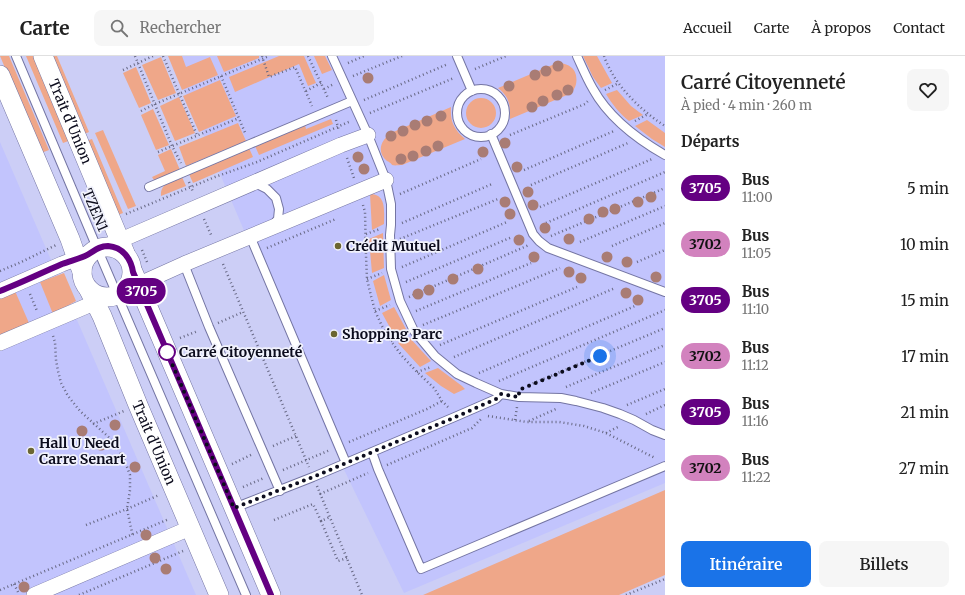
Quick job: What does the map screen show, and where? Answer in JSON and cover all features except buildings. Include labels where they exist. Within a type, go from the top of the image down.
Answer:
[{"type":"street","name":"Trait d'Union","points":[[43,56],[112,220],[99,253],[82,278],[85,284],[115,290]]},
{"type":"street","name":"Trait d'Union","points":[[0,75],[70,239],[99,253],[129,259],[132,265],[115,290]]},
{"type":"street","points":[[0,291],[62,264],[99,253],[199,206],[342,145],[368,136]]},
{"type":"street","points":[[0,343],[42,325],[115,290],[184,264],[386,180]]},
{"type":"street","name":"Trait d'Union","points":[[115,290],[234,508],[271,595]]},
{"type":"street","name":"Trait d'Union","points":[[115,290],[190,528],[219,595]]},
{"type":"street","points":[[34,595],[190,528]]},
{"type":"lane","name":"TZEN1","points":[[16,56],[246,595]]},
{"type":"lane","points":[[332,56],[386,180],[391,204],[390,235],[391,269],[393,278],[403,299],[414,331],[435,356],[458,374],[501,394],[519,397],[561,398],[576,401],[603,408],[634,420],[665,435]]},
{"type":"lane","points":[[457,56],[472,92]]},
{"type":"lane","points":[[577,56],[596,95],[610,112],[631,133],[665,155]]},
{"type":"lane","points":[[476,90],[492,92],[498,97],[502,104],[504,119],[501,126],[491,134],[480,137],[473,136],[466,132],[461,126],[457,112],[459,104],[469,93],[476,90]]},
{"type":"lane","points":[[149,187],[352,101]]},
{"type":"lane","points":[[491,134],[533,234],[540,241],[548,248],[665,292]]},
{"type":"lane","points":[[254,183],[267,189],[276,198],[279,209],[278,219],[270,228]]},
{"type":"lane","points":[[250,236],[346,463]]},
{"type":"lane","points":[[184,264],[209,327],[280,491]]},
{"type":"lane","points":[[234,508],[280,491],[458,416],[496,399],[501,394]]},
{"type":"lane","points":[[372,452],[421,569],[662,462]]},
{"type":"path","points":[[135,56],[362,595]]},
{"type":"path","points":[[123,70],[153,56]]},
{"type":"path","points":[[163,56],[197,135]]},
{"type":"path","points":[[140,112],[262,57],[269,56]]},
{"type":"path","points":[[348,63],[364,56]]},
{"type":"path","points":[[343,80],[402,56]]},
{"type":"path","points":[[473,70],[506,56]]},
{"type":"path","points":[[604,56],[612,74],[627,94],[642,109],[665,126]]},
{"type":"path","points":[[262,57],[269,78],[295,66],[314,111]]},
{"type":"path","points":[[362,100],[449,64],[448,60]]},
{"type":"path","points":[[112,220],[215,177],[257,162],[455,78],[454,74]]},
{"type":"path","points":[[221,76],[257,162]]},
{"type":"path","points":[[306,91],[321,83]]},
{"type":"path","points":[[510,135],[584,104],[596,95]]},
{"type":"path","points":[[158,152],[239,118]]},
{"type":"path","points":[[524,170],[624,127]]},
{"type":"path","points":[[531,185],[630,142]]},
{"type":"path","points":[[342,145],[365,212],[367,279],[375,311],[385,331],[402,356],[434,388],[442,401],[458,416],[485,415],[527,422],[559,422],[584,426],[606,433],[662,462]]},
{"type":"path","points":[[540,207],[654,158],[648,155]]},
{"type":"path","points":[[399,194],[481,160]]},
{"type":"path","points":[[546,223],[665,172]]},
{"type":"path","points":[[391,225],[402,223],[492,184]]},
{"type":"path","points":[[375,311],[665,188]]},
{"type":"path","points":[[398,240],[498,199]]},
{"type":"path","points":[[580,242],[665,206]]},
{"type":"path","points":[[391,269],[400,267],[507,222]]},
{"type":"path","points":[[612,246],[665,223]]},
{"type":"path","points":[[403,299],[402,283],[512,237]]},
{"type":"path","points":[[0,271],[70,239]]},
{"type":"path","points":[[637,262],[665,250]]},
{"type":"path","points":[[19,263],[42,325]]},
{"type":"path","points":[[413,313],[531,263]]},
{"type":"path","points":[[425,331],[421,326],[560,268]]},
{"type":"path","points":[[437,346],[577,287]]},
{"type":"path","points":[[442,362],[615,288]]},
{"type":"path","points":[[403,299],[409,303]]},
{"type":"path","points":[[474,375],[635,306]]},
{"type":"path","points":[[501,385],[494,383],[665,310]]},
{"type":"path","points":[[519,397],[519,390],[665,328]]},
{"type":"path","points":[[53,336],[61,383],[68,396],[80,411],[115,443],[124,459],[130,475],[130,490],[127,509]]},
{"type":"path","points":[[565,387],[665,345]]},
{"type":"path","points":[[596,397],[589,394],[665,362]]},
{"type":"path","points":[[623,407],[665,389]]},
{"type":"path","points":[[527,422],[576,401]]},
{"type":"path","points":[[634,420],[642,415],[665,406]]},
{"type":"path","points":[[320,494],[472,428],[485,415]]},
{"type":"path","points":[[86,525],[160,494]]},
{"type":"path","points":[[274,520],[313,504],[338,561],[347,558]]},
{"type":"path","points":[[321,521],[330,517]]},
{"type":"path","points":[[0,590],[170,519]]},
{"type":"path","points":[[78,595],[183,551]]},
{"type":"path","points":[[626,595],[665,578]]},
{"type":"path","points":[[14,584],[19,595]]},
{"type":"shaded area","points":[[0,56],[9,56],[49,150],[41,153]]},
{"type":"shaded area","points":[[26,56],[35,56],[71,140],[63,143]]},
{"type":"shaded area","points":[[49,56],[57,56],[89,132],[82,135]]},
{"type":"shaded area","points":[[168,56],[182,56],[186,67],[210,57],[218,75],[182,90]]},
{"type":"shaded area","name":"Shopping Parc","points":[[170,56],[665,56],[665,483],[404,593],[333,447],[254,254]]},
{"type":"shaded area","points":[[217,56],[259,56],[259,58],[224,72]]},
{"type":"shaded area","points":[[279,56],[304,56],[316,83],[308,86],[299,64],[235,92],[229,77]]},
{"type":"shaded area","points":[[314,56],[325,56],[332,70],[322,74]]},
{"type":"shaded area","points":[[583,56],[597,56],[612,83],[601,88],[593,77]]},
{"type":"shaded area","points":[[161,57],[176,93],[158,100],[142,65]]},
{"type":"shaded area","points":[[557,63],[567,65],[574,70],[576,81],[573,90],[567,95],[510,119],[510,109],[507,98],[498,88]]},
{"type":"shaded area","points":[[136,67],[151,103],[139,108],[123,73]]},
{"type":"shaded area","points":[[220,80],[236,116],[199,132],[183,96]]},
{"type":"shaded area","points":[[617,90],[631,106],[643,115],[629,121],[622,115],[606,94]]},
{"type":"shaded area","points":[[179,97],[195,133],[175,141],[160,106]]},
{"type":"shaded area","points":[[481,98],[491,103],[496,113],[491,123],[481,128],[471,123],[466,113],[471,103]]},
{"type":"shaded area","points":[[451,107],[452,121],[458,132],[465,139],[402,165],[392,165],[384,158],[381,146],[391,133]]},
{"type":"shaded area","points":[[153,109],[169,145],[156,150],[141,115]]},
{"type":"shaded area","points":[[331,119],[333,124],[259,155],[255,146],[305,125],[306,129]]},
{"type":"shaded area","points":[[647,120],[665,133],[665,147],[635,126]]},
{"type":"shaded area","points":[[238,123],[246,141],[186,166],[179,147]]},
{"type":"shaded area","points":[[103,130],[136,206],[128,209],[95,133]]},
{"type":"shaded area","points":[[92,139],[123,213],[118,215],[86,141]]},
{"type":"shaded area","points":[[0,142],[196,595],[0,595]]},
{"type":"shaded area","points":[[249,148],[253,157],[193,183],[189,174]]},
{"type":"shaded area","points":[[171,149],[180,170],[154,180],[152,177],[165,171],[158,155]]},
{"type":"shaded area","points":[[182,177],[186,186],[161,196],[162,188],[167,183]]},
{"type":"shaded area","points":[[370,194],[379,197],[382,200],[384,209],[384,224],[372,230]]},
{"type":"shaded area","points":[[383,233],[384,268],[372,273],[369,239]]},
{"type":"shaded area","points":[[64,273],[76,301],[53,314],[40,282]]},
{"type":"shaded area","points":[[384,275],[391,300],[380,306],[373,281]]},
{"type":"shaded area","points":[[15,291],[29,323],[0,335],[0,298]]},
{"type":"shaded area","points":[[394,307],[406,329],[394,335],[382,313]]},
{"type":"shaded area","points":[[409,337],[431,361],[420,367],[398,343]]},
{"type":"shaded area","points":[[438,368],[465,389],[454,394],[425,373]]},
{"type":"shaded area","points":[[665,490],[665,575],[619,595],[423,595]]},
{"type":"bus line","name":"3705","points":[[0,291],[77,259],[97,248],[107,246],[114,247],[125,253],[132,265],[133,272],[181,386],[271,595]]},
{"type":"place","name":"Crédit Mutuel","points":[[338,246]]},
{"type":"place","name":"Shopping Parc","points":[[334,334]]},
{"type":"place","name":"Carré Citoyenneté","points":[[167,352]]},
{"type":"place","name":"Hall U Need Carre Senart","points":[[31,451]]},
{"type":"route","points":[[167,352],[234,508],[280,491],[458,416],[496,399],[501,394],[519,397],[519,390],[600,356]]}]
